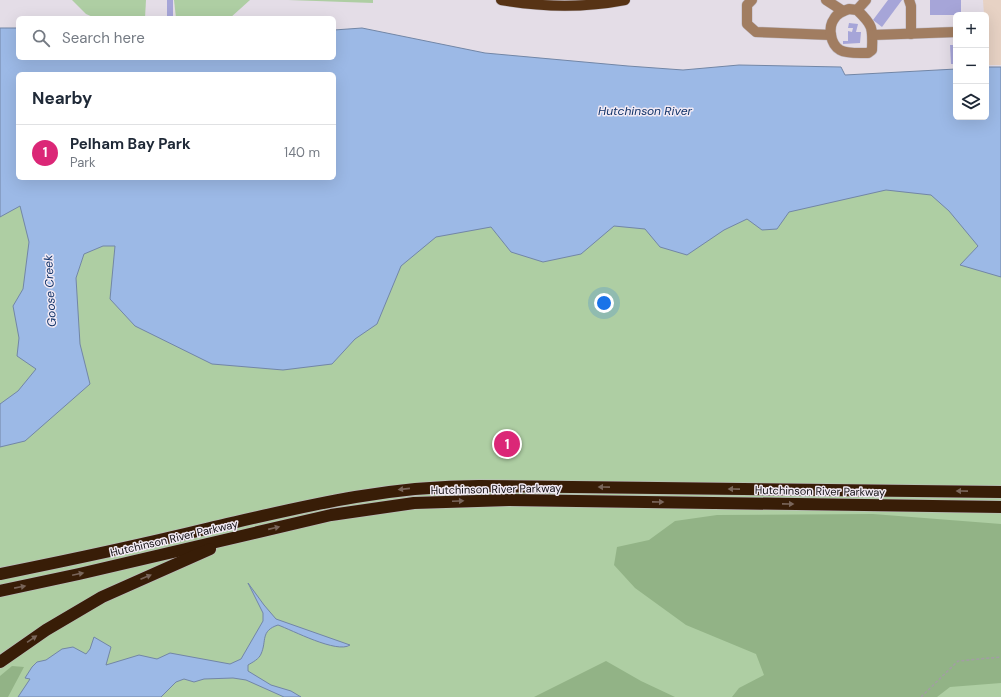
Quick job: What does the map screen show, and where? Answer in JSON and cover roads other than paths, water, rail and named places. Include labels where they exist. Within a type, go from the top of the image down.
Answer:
[{"type":"highway","name":"Hutchinson River Parkway","points":[[0,574],[158,541],[325,501],[421,488],[486,486],[1001,492]]},
{"type":"highway","name":"Hutchinson River Parkway","points":[[0,591],[358,510],[414,503],[454,501],[1001,507]]},
{"type":"highway","points":[[0,662],[46,630],[102,597],[236,537]]},
{"type":"main road","points":[[501,0],[542,5],[570,5],[625,0]]},
{"type":"street","points":[[752,0],[747,5],[747,24],[756,32],[831,35]]},
{"type":"street","points":[[826,0],[843,11],[857,10],[866,0]]},
{"type":"street","points":[[909,0],[911,6],[912,34]]},
{"type":"street","points":[[843,11],[833,20],[831,35],[838,49],[844,52],[868,53],[872,50],[872,26],[857,10]]},
{"type":"street","points":[[873,35],[953,32]]},
{"type":"water","points":[[0,28],[16,28],[16,60],[336,60],[336,30],[362,28],[485,53],[683,70],[739,65],[841,67],[845,75],[953,69],[953,120],[989,120],[989,67],[1001,67],[1001,277],[960,265],[978,246],[949,211],[931,195],[886,190],[789,212],[777,229],[762,230],[747,219],[724,230],[687,255],[660,247],[645,229],[614,226],[581,254],[543,262],[511,252],[491,227],[436,237],[401,266],[377,324],[355,339],[332,364],[283,370],[212,364],[135,326],[110,299],[115,246],[103,246],[84,254],[76,278],[80,344],[90,384],[25,441],[0,447],[0,404],[18,391],[36,369],[17,356],[19,338],[13,306],[23,289],[29,242],[20,206],[0,217]]},
{"type":"water","points":[[248,583],[276,619],[350,645],[344,647],[325,644],[278,625],[272,627],[266,633],[261,654],[257,659],[248,665],[248,671],[271,685],[291,691],[301,697],[284,697],[246,680],[233,678],[204,679],[194,682],[184,679],[176,682],[161,697],[18,697],[30,679],[25,678],[37,662],[46,660],[62,649],[73,647],[86,654],[90,649],[94,637],[111,647],[106,665],[139,655],[157,659],[170,653],[230,664],[241,659],[263,621],[263,613]]},
{"type":"place","name":"Pelham Bay Park","points":[[507,444]]},
{"type":"water label","name":"Hutchinson River","points":[[645,111]]},
{"type":"water label","name":"Goose Creek","points":[[50,291]]}]
